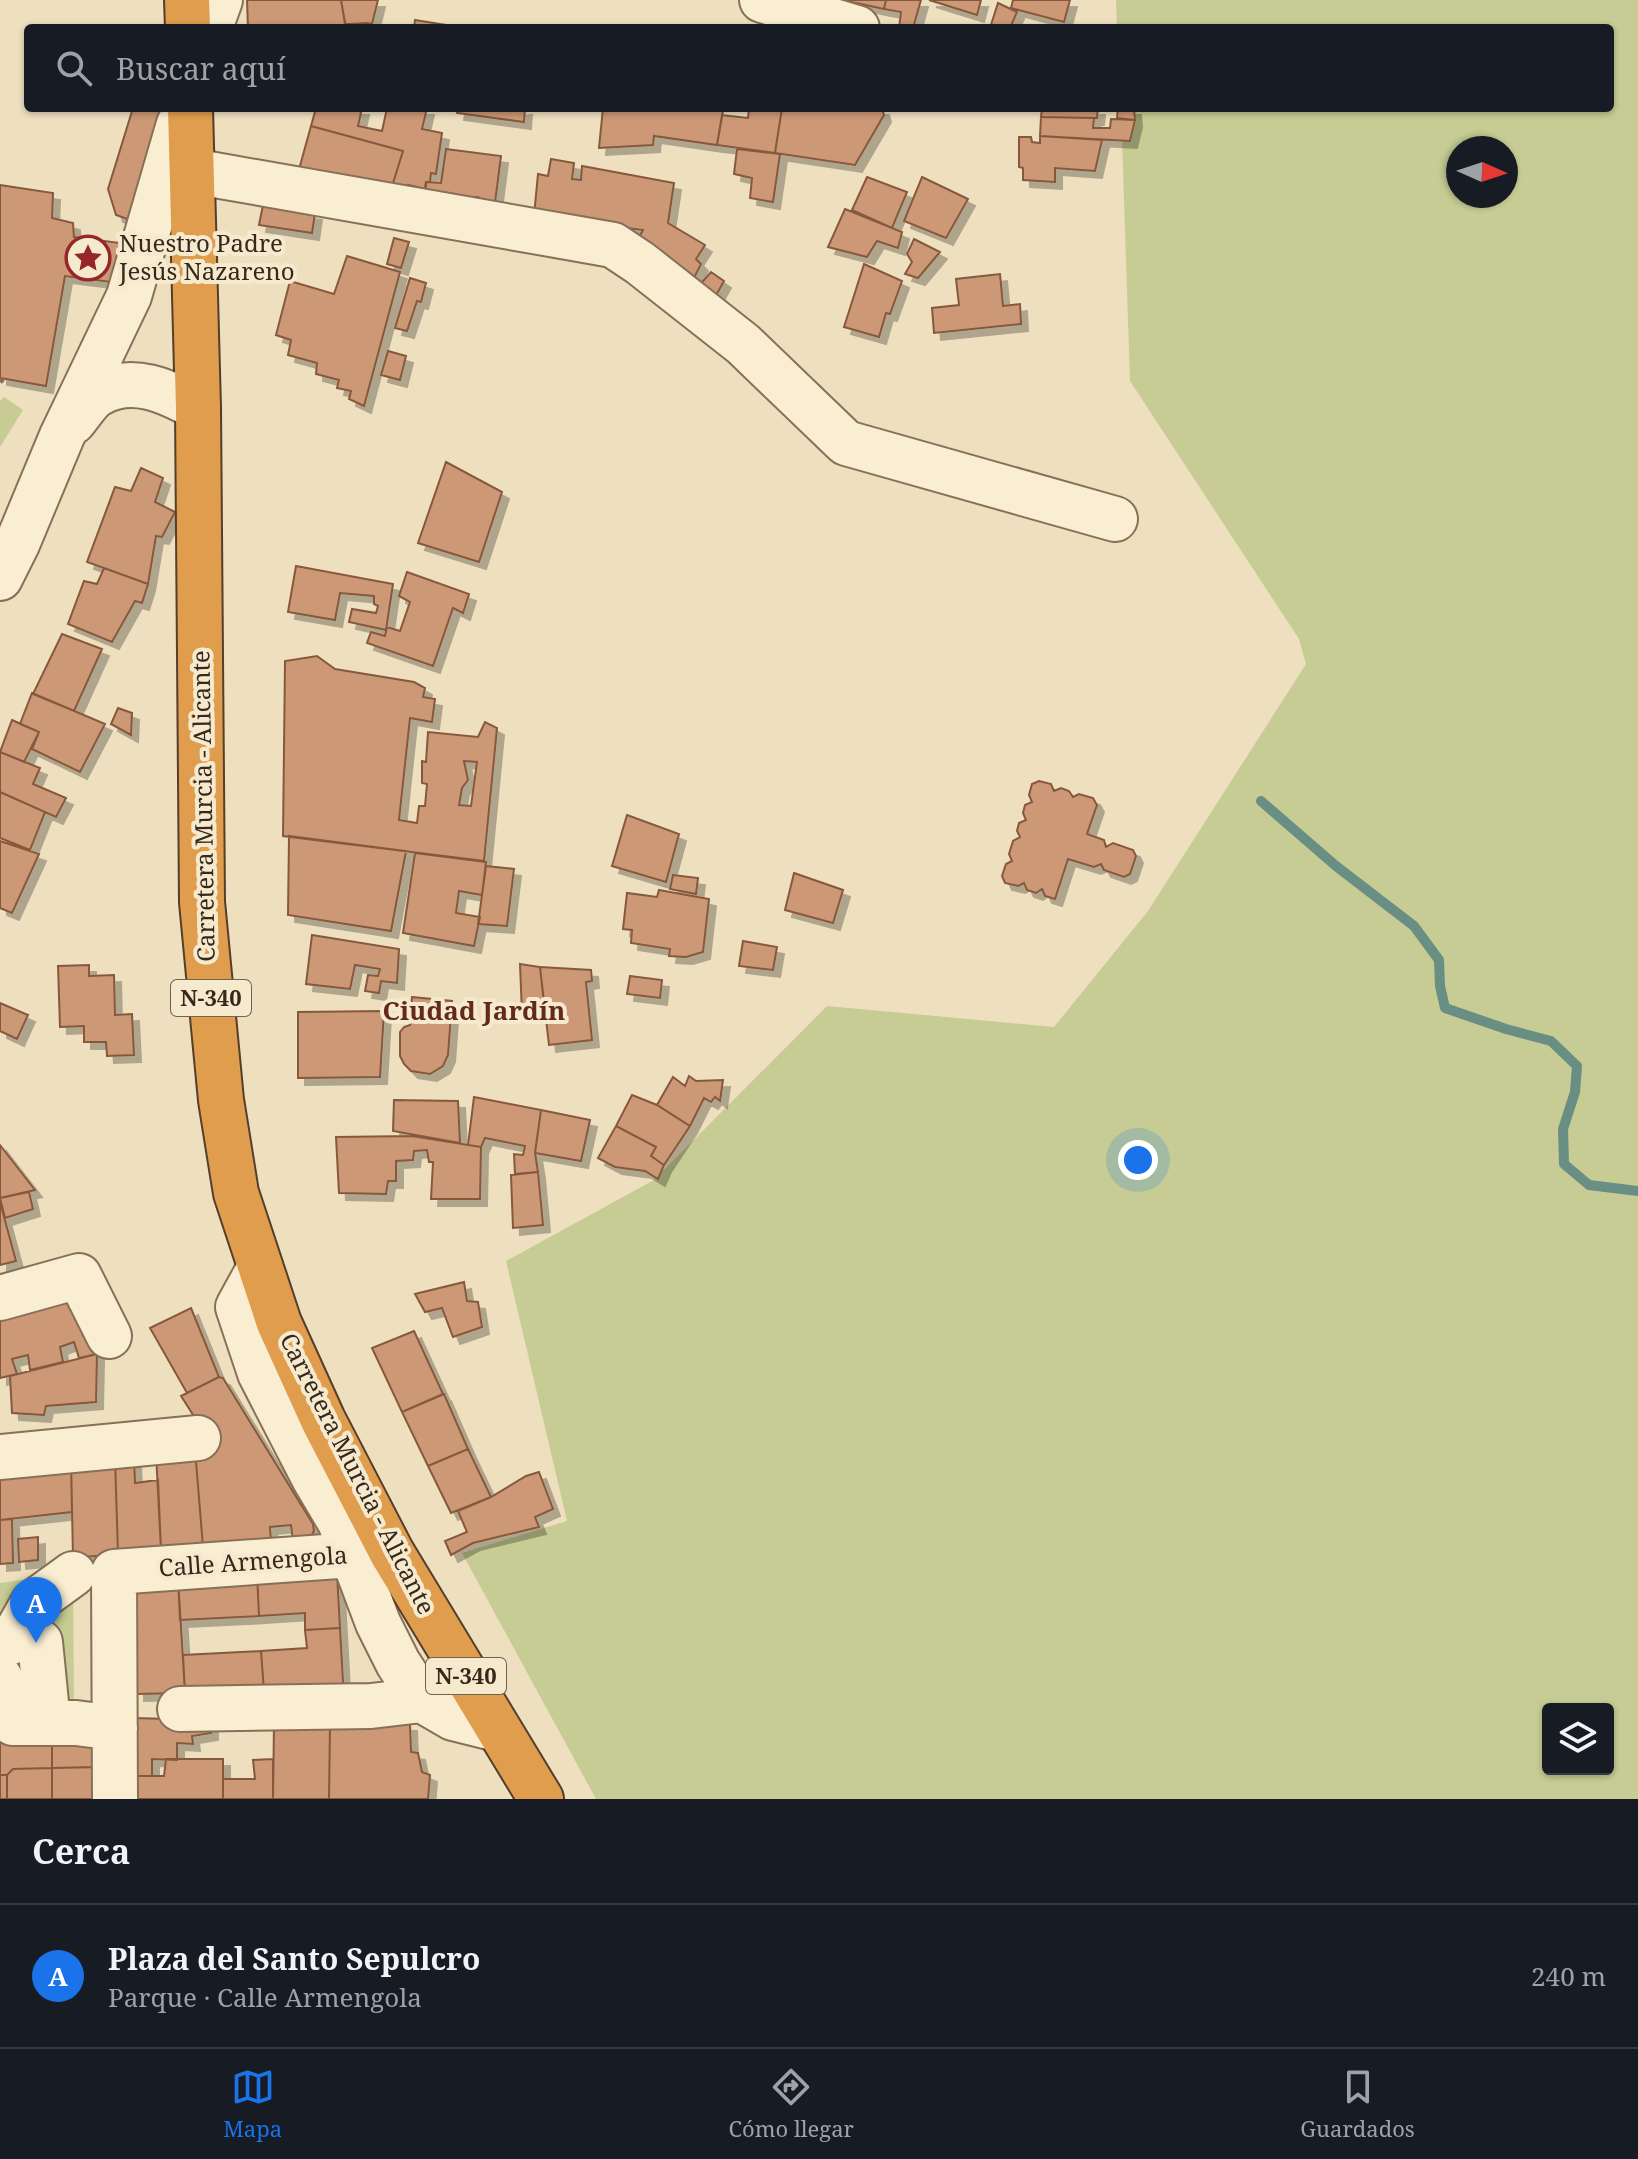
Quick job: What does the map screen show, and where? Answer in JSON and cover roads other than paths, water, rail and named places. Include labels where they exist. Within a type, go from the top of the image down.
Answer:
[{"type":"highway","points":[[187,0],[188,24]]},
{"type":"highway","name":"Carretera Murcia - Alicante","points":[[190,112],[198,408],[202,902],[221,1100],[236,1193],[279,1323],[323,1420],[373,1554],[497,1729],[541,1799]]},
{"type":"street","points":[[211,24],[220,0]]},
{"type":"street","points":[[762,0],[843,24]]},
{"type":"street","points":[[0,578],[62,436],[129,296],[183,112]]},
{"type":"street","points":[[192,171],[613,245],[743,344],[846,443],[1115,519]]},
{"type":"street","points":[[62,436],[96,394],[132,383],[170,392],[198,408]]},
{"type":"street","points":[[0,1298],[79,1276],[109,1336]]},
{"type":"street","points":[[0,1457],[198,1438]]},
{"type":"street","points":[[373,1554],[378,1623],[398,1663],[422,1700],[453,1718],[497,1729]]},
{"type":"street","name":"Calle Armengola","points":[[93,1573],[373,1554]]},
{"type":"street","points":[[93,1573],[35,1650],[115,1728]]},
{"type":"street","points":[[93,1573],[115,1728],[115,1799]]},
{"type":"street","points":[[180,1709],[371,1706],[422,1700]]},
{"type":"waterway","points":[[1261,801],[1336,866],[1414,926],[1439,960],[1445,1008],[1551,1041],[1577,1066],[1575,1092],[1563,1129],[1564,1164],[1589,1185],[1638,1191]]},
{"type":"place","name":"Nuestro Padre Jesús Nazareno","points":[[88,258]]},
{"type":"place","name":"Plaza del Santo Sepulcro","points":[[36,1643]]},
{"type":"district","name":"Ciudad Jardín","points":[[474,1011]]}]
